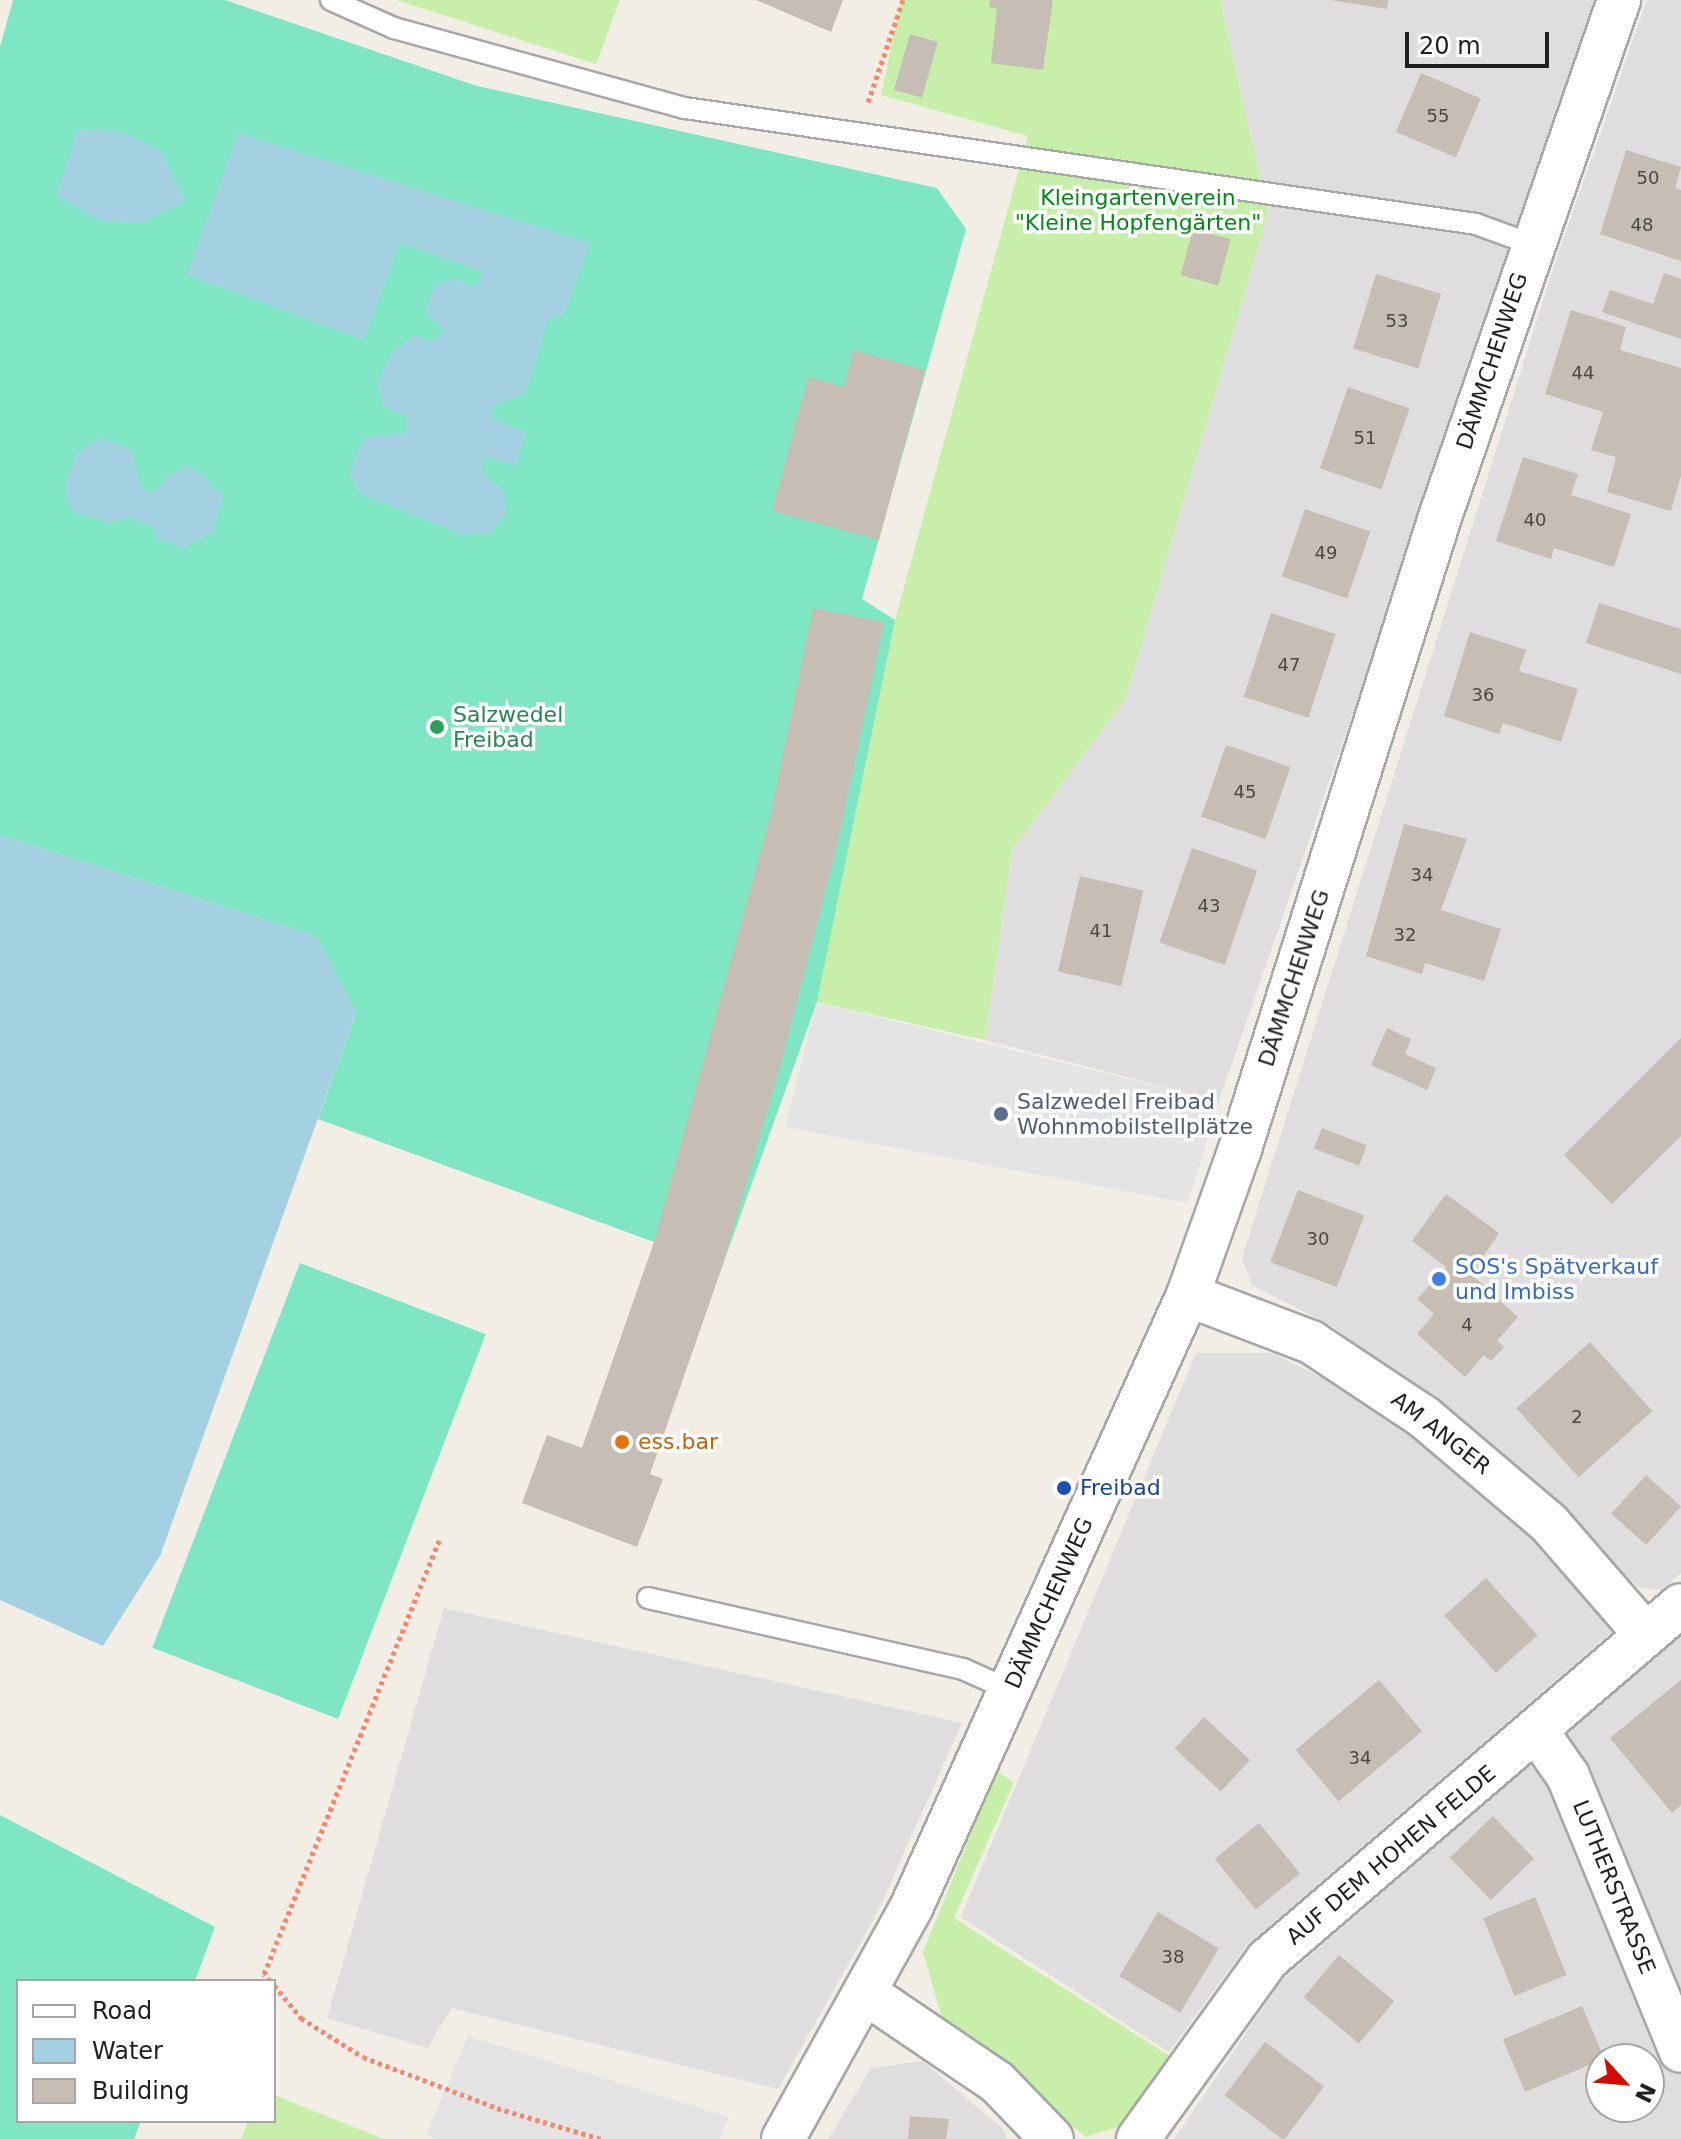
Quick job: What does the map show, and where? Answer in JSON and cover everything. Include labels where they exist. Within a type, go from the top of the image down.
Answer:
[{"type":"street","name":"DÄMMCHENWEG","points":[[783,2139],[867,1994],[1010,1690],[1188,1295],[1531,244],[1619,0]]},
{"type":"street","name":"AM ANGER","points":[[1188,1295],[1311,1342],[1424,1417],[1560,1534],[1646,1635]]},
{"type":"street","name":"AUF DEM HOHEN FELDE","points":[[1138,2139],[1267,1960],[1681,1605]]},
{"type":"street","name":"LUTHERSTRASSE","points":[[1536,1730],[1568,1776],[1681,2051]]},
{"type":"street","points":[[867,1994],[997,2082],[1052,2139]]},
{"type":"lane","points":[[331,0],[394,28],[685,108],[1476,224],[1531,244]]},
{"type":"lane","points":[[648,1598],[963,1669],[1010,1690]]},
{"type":"path","points":[[857,133],[903,0]]},
{"type":"path","points":[[268,1979],[264,1974],[439,1540]]},
{"type":"path","points":[[276,1988],[301,2018],[363,2057],[497,2108],[601,2139]]},
{"type":"shaded area","points":[[1220,0],[1599,0],[1219,1101],[985,1040],[1012,850],[1125,700],[1268,213]]},
{"type":"shaded area","points":[[1647,0],[1681,0],[1681,1573],[1661,1590],[1638,1587],[1483,1438],[1332,1326],[1252,1285],[1242,1258],[1553,269]]},
{"type":"shaded area","name":"Salzwedel Freibad Wohnmobilstellplätze","points":[[817,1002],[1219,1101],[1188,1203],[785,1127]]},
{"type":"shaded area","points":[[1196,1353],[1272,1353],[1396,1414],[1533,1539],[1613,1631],[1247,1945],[1169,2052],[961,1917]]},
{"type":"shaded area","points":[[444,1608],[962,1723],[877,1913],[778,2089],[451,2008],[428,2048],[327,2018]]},
{"type":"shaded area","points":[[1681,1634],[1681,2139],[1174,2139],[1282,1980]]},
{"type":"shaded area","points":[[468,2036],[729,2117],[720,2139],[438,2139],[426,2135]]},
{"type":"shaded area","points":[[923,2061],[1003,2129],[1007,2139],[828,2139],[871,2068]]},
{"type":"green space","name":"Salzwedel Freibad","points":[[13,0],[225,0],[477,86],[937,188],[966,229],[862,599],[895,620],[817,1002],[722,1267],[318,1119],[356,1013],[316,936],[0,835],[0,47]]},
{"type":"green space","points":[[396,0],[620,0],[596,64]]},
{"type":"green space","name":"Kleingartenverein \"Kleine Hopfengärten\"","points":[[901,0],[1220,0],[1268,213],[1125,700],[1012,850],[985,1040],[817,1002],[895,620],[1028,136],[881,95]]},
{"type":"green space","points":[[300,1263],[486,1334],[338,1719],[152,1648]]},
{"type":"green space","points":[[996,1771],[1014,1782],[954,1918],[1171,2057],[1124,2125],[1086,2137],[943,2022],[923,1952]]},
{"type":"green space","points":[[0,1815],[215,1927],[196,1979],[16,1979],[16,2123],[140,2123],[134,2139],[0,2139]]},
{"type":"green space","points":[[276,2096],[384,2139],[241,2139],[247,2123],[276,2123]]},
{"type":"water","points":[[78,129],[120,131],[160,150],[186,201],[139,224],[102,221],[56,196]]},
{"type":"water","points":[[238,133],[590,243],[564,315],[548,320],[526,393],[492,407],[493,419],[526,432],[516,466],[486,457],[481,471],[504,491],[506,514],[491,533],[463,535],[358,493],[350,473],[363,438],[407,433],[407,417],[384,407],[377,384],[392,352],[414,335],[432,342],[445,331],[425,312],[435,284],[456,279],[475,288],[484,272],[400,243],[364,340],[187,275]]},
{"type":"water","points":[[102,438],[132,450],[141,488],[155,493],[166,478],[186,466],[205,476],[211,488],[224,494],[212,533],[184,548],[158,539],[152,526],[128,518],[111,523],[73,512],[64,488],[78,451]]},
{"type":"water","points":[[0,835],[316,936],[356,1013],[160,1556],[103,1646],[0,1600]]},
{"type":"building","points":[[756,0],[843,0],[831,32]]},
{"type":"building","points":[[990,0],[1053,0],[1043,70],[991,63],[997,9],[989,7]]},
{"type":"building","points":[[1330,0],[1388,0],[1387,9]]},
{"type":"building","points":[[910,34],[938,42],[922,98],[894,90]]},
{"type":"building","points":[[1421,73],[1481,98],[1456,157],[1396,132]]},
{"type":"building","points":[[1626,150],[1681,167],[1675,188],[1681,190],[1681,261],[1600,234]]},
{"type":"building","points":[[1193,229],[1231,239],[1218,285],[1181,275]]},
{"type":"building","points":[[1664,273],[1681,279],[1681,339],[1602,312],[1610,290],[1653,304]]},
{"type":"building","points":[[1376,274],[1441,294],[1418,368],[1353,349]]},
{"type":"building","points":[[1571,310],[1626,327],[1620,350],[1681,368],[1681,476],[1671,511],[1607,492],[1616,457],[1591,450],[1603,412],[1545,394]]},
{"type":"building","points":[[853,350],[925,370],[879,540],[772,511],[808,377],[844,387]]},
{"type":"building","points":[[1348,387],[1409,408],[1381,489],[1320,468]]},
{"type":"building","points":[[1523,457],[1578,474],[1571,495],[1631,514],[1614,567],[1554,548],[1551,559],[1496,541]]},
{"type":"building","points":[[1305,509],[1370,531],[1347,599],[1282,576]]},
{"type":"building","points":[[1599,603],[1681,629],[1681,674],[1586,643]]},
{"type":"building","points":[[813,608],[884,622],[838,842],[782,1060],[722,1267],[650,1474],[663,1479],[637,1547],[522,1503],[547,1435],[582,1448],[654,1242],[770,817]]},
{"type":"building","points":[[1271,613],[1336,634],[1308,718],[1244,697]]},
{"type":"building","points":[[1470,632],[1526,650],[1519,671],[1578,689],[1561,742],[1503,723],[1499,734],[1444,716]]},
{"type":"building","points":[[1226,745],[1290,767],[1266,839],[1201,817]]},
{"type":"building","points":[[1404,824],[1467,839],[1441,910],[1501,929],[1484,981],[1425,963],[1422,974],[1366,956]]},
{"type":"building","points":[[1192,848],[1257,870],[1225,965],[1159,943]]},
{"type":"building","points":[[1080,876],[1143,891],[1121,986],[1058,971]]},
{"type":"building","points":[[1387,1028],[1411,1039],[1405,1054],[1436,1068],[1427,1090],[1371,1065]]},
{"type":"building","points":[[1681,1038],[1681,1136],[1612,1204],[1564,1155]]},
{"type":"building","points":[[1322,1128],[1367,1145],[1359,1166],[1314,1149]]},
{"type":"building","points":[[1298,1190],[1364,1215],[1337,1287],[1270,1262]]},
{"type":"building","points":[[1446,1194],[1499,1233],[1471,1274],[1518,1317],[1497,1341],[1504,1347],[1491,1361],[1484,1355],[1465,1377],[1417,1334],[1434,1314],[1417,1299],[1446,1267],[1412,1241]]},
{"type":"building","points":[[1590,1342],[1652,1411],[1579,1477],[1516,1408]]},
{"type":"building","points":[[1646,1475],[1681,1506],[1646,1545],[1611,1514]]},
{"type":"building","points":[[1486,1578],[1538,1635],[1496,1673],[1444,1615]]},
{"type":"building","points":[[1379,1680],[1422,1731],[1339,1801],[1296,1750]]},
{"type":"building","points":[[1681,1680],[1681,1805],[1672,1813],[1610,1738]]},
{"type":"building","points":[[1204,1717],[1250,1760],[1221,1791],[1175,1748]]},
{"type":"building","points":[[1493,1816],[1534,1858],[1491,1900],[1450,1858]]},
{"type":"building","points":[[1259,1823],[1300,1874],[1256,1909],[1215,1859]]},
{"type":"building","points":[[1535,1897],[1566,1975],[1515,1996],[1483,1918]]},
{"type":"building","points":[[1158,1912],[1219,1949],[1180,2013],[1119,1976]]},
{"type":"building","points":[[1339,1955],[1394,2001],[1359,2043],[1304,1997]]},
{"type":"building","points":[[1582,2006],[1598,2043],[1585,2043],[1585,2067],[1525,2092],[1503,2040]]},
{"type":"building","points":[[1265,2042],[1324,2087],[1285,2139],[1225,2096]]},
{"type":"building","points":[[910,2116],[949,2119],[946,2139],[908,2139]]},
{"type":"place","name":"Salzwedel Freibad","points":[[437,727]]},
{"type":"place","name":"Salzwedel Freibad Wohnmobilstellplätze","points":[[1001,1114]]},
{"type":"place","name":"SOS's Spätverkauf und Imbiss","points":[[1439,1279]]},
{"type":"place","name":"ess.bar","points":[[622,1442]]},
{"type":"place","name":"Freibad","points":[[1064,1488]]}]
